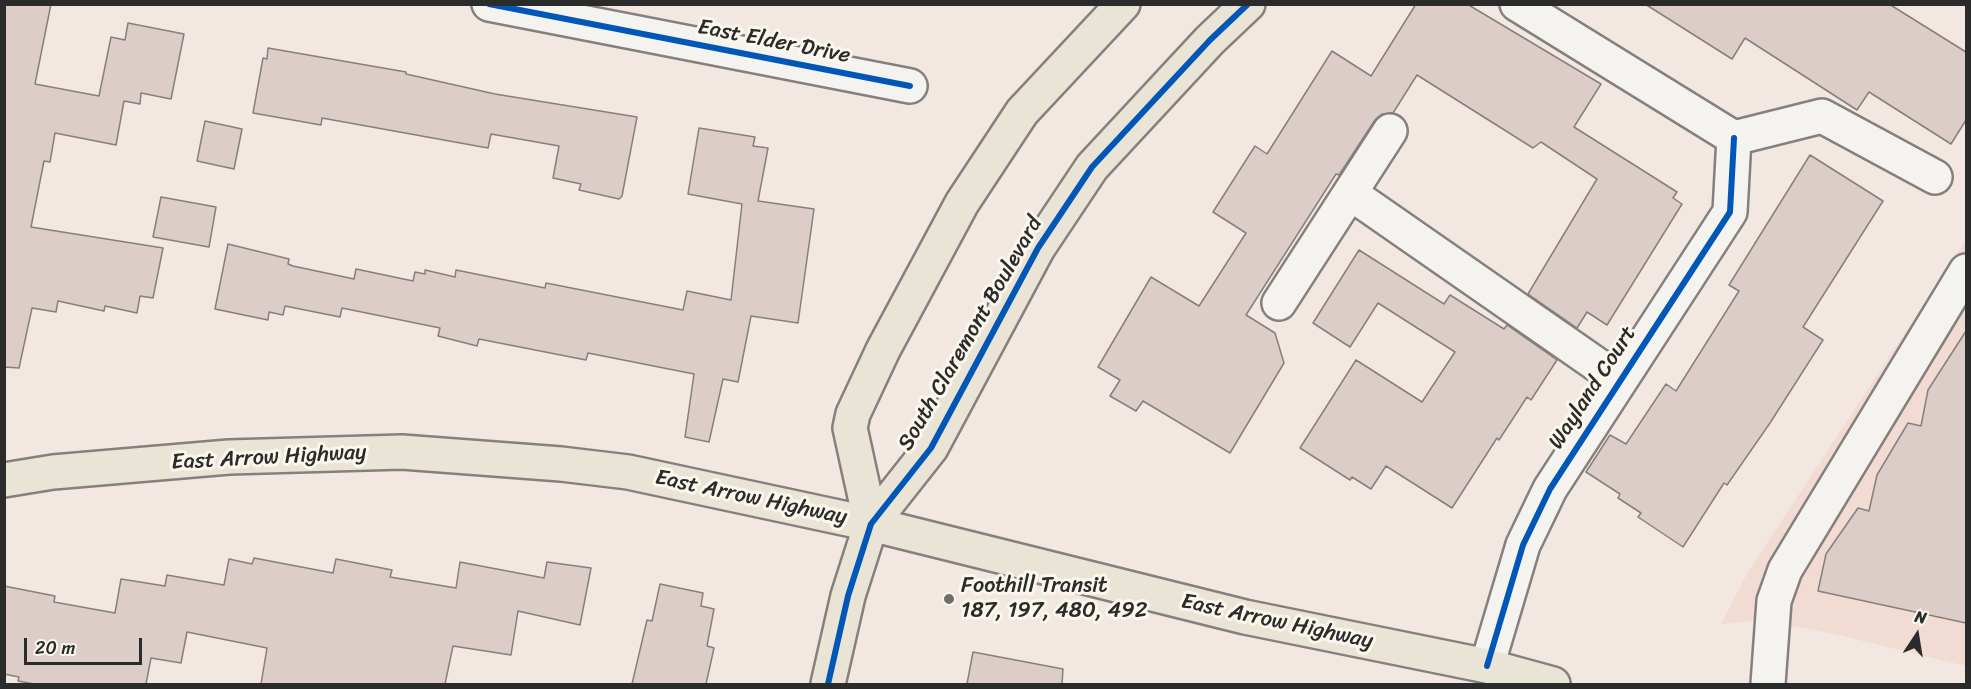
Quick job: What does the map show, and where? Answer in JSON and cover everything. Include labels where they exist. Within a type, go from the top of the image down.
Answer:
[{"type":"main road","points":[[828,684],[848,596],[871,524],[850,428],[853,414],[883,350],[962,203],[1022,112],[1122,4]]},
{"type":"main road","name":"South Claremont Boulevard","points":[[871,524],[931,448],[1038,248],[1092,167],[1209,40],[1248,4]]},
{"type":"main road","name":"East Arrow Highway","points":[[4,480],[52,472],[229,456],[402,452],[561,464],[628,472],[871,524],[1245,617],[1487,666],[1553,684]]},
{"type":"street","name":"East Elder Drive","points":[[489,4],[910,86]]},
{"type":"street","points":[[1517,4],[1734,138],[1822,116],[1935,177]]},
{"type":"street","points":[[1279,303],[1390,131]]},
{"type":"street","name":"Wayland Court","points":[[1487,666],[1523,545],[1550,489],[1730,212],[1734,138]]},
{"type":"street","points":[[1350,194],[1619,380]]},
{"type":"street","points":[[1768,684],[1774,601],[1785,570],[1966,271]]},
{"type":"shaded area","points":[[1966,240],[1966,666],[1830,633],[1759,620],[1721,624],[1748,572]]},
{"type":"building","points":[[4,4],[51,4],[35,84],[99,96],[111,37],[125,40],[128,23],[184,34],[171,99],[141,93],[140,104],[124,101],[116,145],[55,133],[50,162],[44,161],[31,227],[163,248],[153,298],[140,296],[137,313],[105,306],[104,311],[58,301],[56,312],[32,308],[19,368],[4,367]]},
{"type":"building","points":[[1416,4],[1467,4],[1601,84],[1574,127],[1677,192],[1673,198],[1682,204],[1607,325],[1587,312],[1577,328],[1528,294],[1597,179],[1541,142],[1533,148],[1417,75],[1393,113],[1382,114],[1375,120],[1339,175],[1336,174],[1246,315],[1275,333],[1284,363],[1230,453],[1143,401],[1136,411],[1110,396],[1120,380],[1098,367],[1151,277],[1199,306],[1246,233],[1213,212],[1255,146],[1267,154],[1332,51],[1371,76]]},
{"type":"building","points":[[1645,4],[1889,4],[1966,52],[1966,120],[1951,144],[1869,92],[1857,110],[1745,38],[1732,59]]},
{"type":"building","points":[[268,48],[406,72],[406,74],[495,94],[637,117],[622,196],[619,199],[579,190],[581,184],[553,178],[559,146],[491,134],[488,148],[322,118],[321,125],[253,113],[263,58],[267,59]]},
{"type":"building","points":[[205,121],[242,129],[234,169],[197,161]]},
{"type":"building","points":[[699,128],[755,137],[753,146],[768,148],[758,201],[814,209],[798,323],[751,316],[738,382],[723,379],[709,442],[685,437],[694,374],[588,353],[586,360],[479,339],[477,346],[438,336],[440,328],[342,308],[340,317],[285,306],[283,315],[269,312],[268,320],[215,309],[228,244],[289,259],[288,264],[293,266],[354,279],[356,269],[413,281],[415,272],[425,274],[425,270],[455,277],[456,270],[545,288],[546,283],[683,310],[687,291],[731,300],[742,204],[688,194]]},
{"type":"building","points":[[1810,155],[1883,201],[1803,327],[1823,340],[1770,423],[1727,485],[1724,483],[1683,547],[1638,517],[1641,513],[1618,498],[1620,494],[1586,472],[1610,435],[1626,444],[1666,384],[1676,391],[1739,291],[1729,285]]},
{"type":"building","points":[[161,197],[216,207],[209,247],[153,237]]},
{"type":"building","points":[[1359,250],[1444,304],[1450,295],[1504,329],[1507,325],[1557,360],[1531,400],[1527,397],[1499,440],[1497,438],[1452,508],[1386,466],[1371,489],[1352,477],[1350,480],[1300,448],[1356,360],[1422,402],[1455,352],[1378,303],[1350,347],[1313,323]]},
{"type":"building","points":[[1966,331],[1966,623],[1818,591],[1826,554],[1858,508],[1869,511],[1877,475],[1908,423],[1921,426],[1928,390]]},
{"type":"building","points":[[254,558],[333,573],[336,559],[392,570],[390,577],[456,588],[460,562],[544,578],[547,562],[591,568],[580,625],[518,611],[511,655],[453,646],[445,684],[261,684],[267,648],[187,632],[181,663],[151,658],[146,684],[34,684],[18,681],[19,677],[4,674],[4,586],[55,596],[54,602],[115,613],[121,579],[165,586],[167,575],[224,585],[229,559],[252,564]]},
{"type":"building","points":[[660,584],[703,593],[701,606],[714,609],[707,646],[714,648],[706,684],[632,684],[647,620],[652,621]]},
{"type":"building","points":[[973,652],[1063,669],[1062,684],[967,684]]},
{"type":"cycle path","points":[[489,4],[910,86]]},
{"type":"cycle path","points":[[828,684],[848,596],[871,524],[931,448],[1038,248],[1092,167],[1210,40],[1248,4]]},
{"type":"cycle path","points":[[1487,666],[1523,545],[1550,489],[1730,212],[1734,138]]},
{"type":"place","name":"Foothill Transit 187, 197, 480, 492","points":[[949,599]]}]
